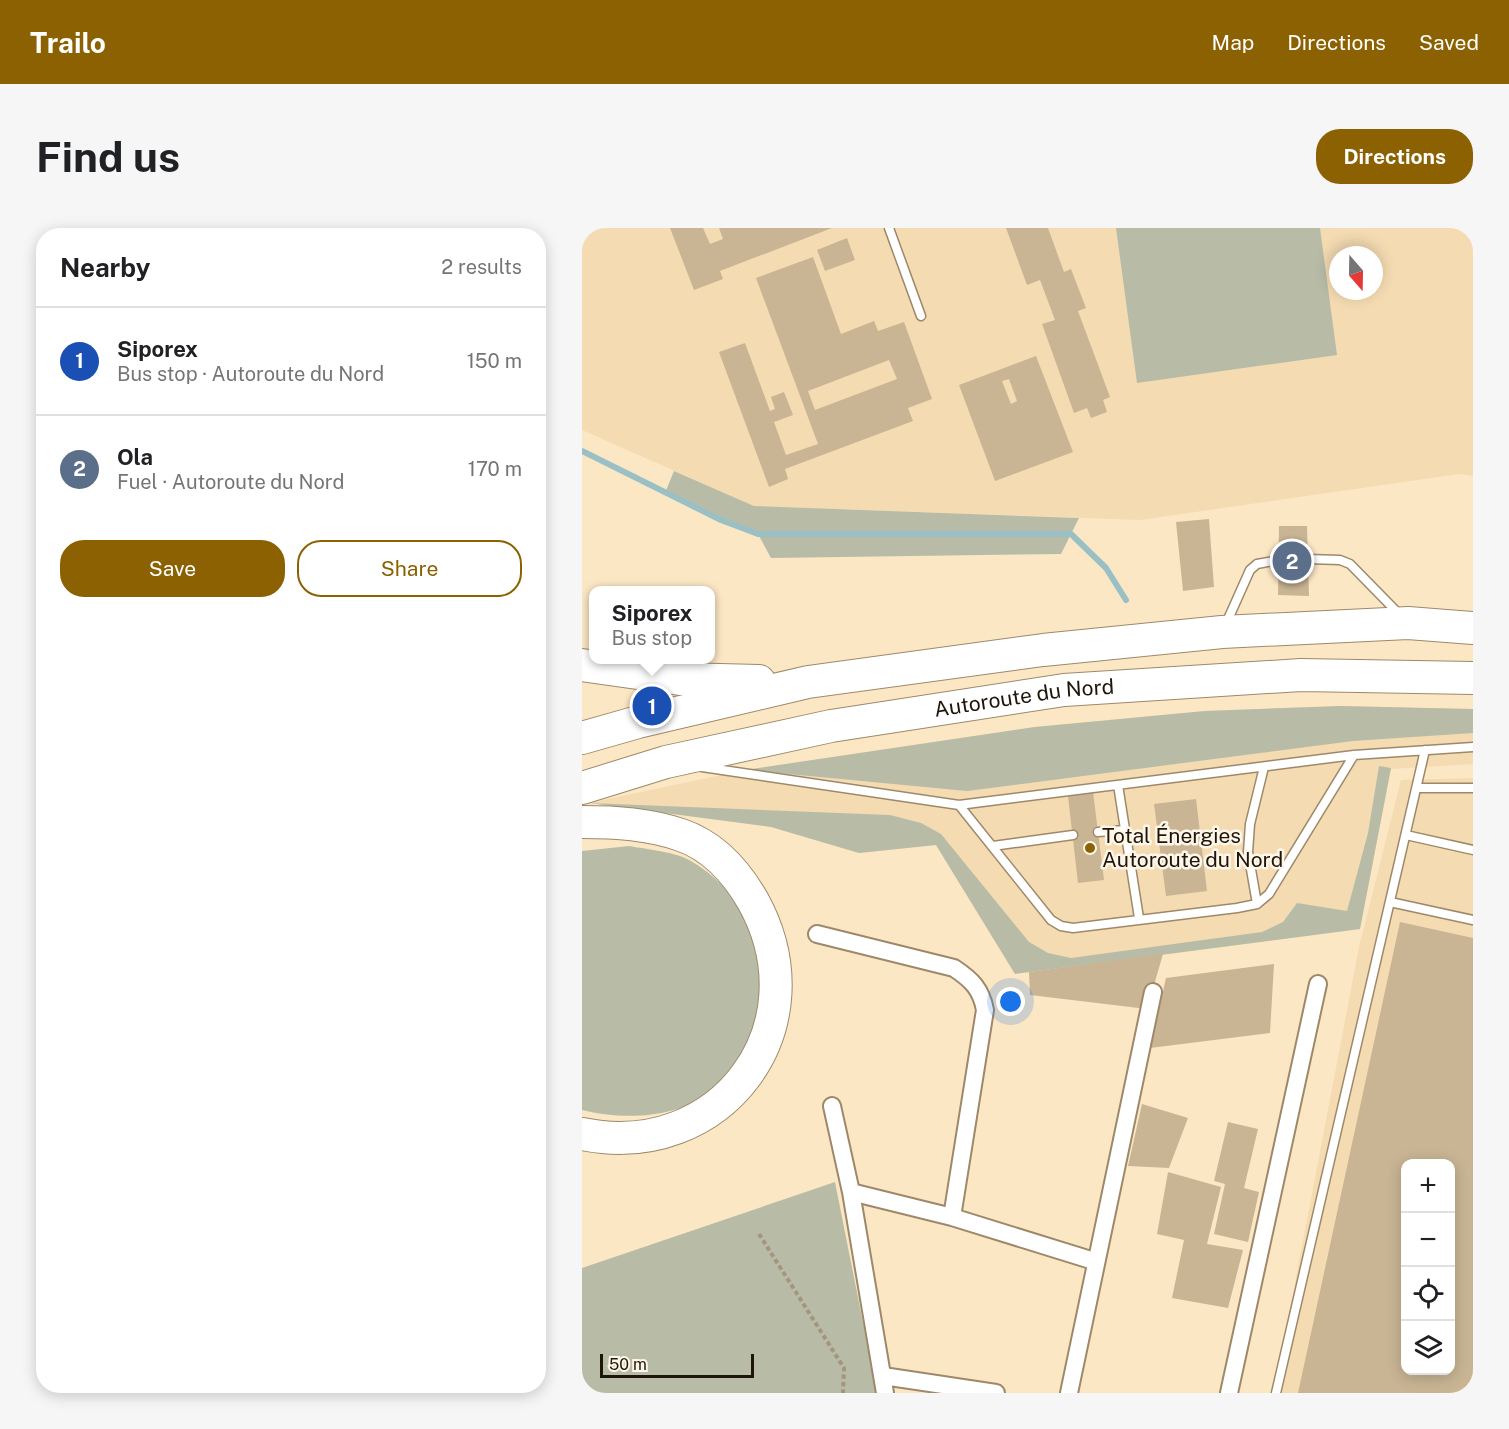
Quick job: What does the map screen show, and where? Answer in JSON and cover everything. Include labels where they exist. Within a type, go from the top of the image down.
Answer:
[{"type":"highway","points":[[582,738],[638,722],[808,682],[1043,650],[1222,632],[1408,623],[1473,628]]},
{"type":"highway","points":[[582,665],[680,679],[808,682]]},
{"type":"highway","name":"Autoroute du Nord","points":[[582,788],[666,762],[831,726],[1064,690],[1301,675],[1473,678]]},
{"type":"highway","points":[[582,822],[646,825],[683,836],[710,850],[732,869],[763,919],[772,943],[776,962],[777,998],[767,1041],[755,1063],[721,1102],[678,1126],[650,1135],[621,1139],[582,1134]]},
{"type":"street","points":[[817,934],[954,968],[971,980],[982,995],[985,1010],[952,1216]]},
{"type":"street","points":[[1229,1393],[1317,984]]},
{"type":"street","points":[[1069,1393],[1094,1261],[1153,992]]},
{"type":"street","points":[[832,1106],[851,1192],[885,1393]]},
{"type":"street","points":[[851,1192],[952,1216],[1094,1261]]},
{"type":"street","points":[[883,1376],[996,1393]]},
{"type":"lane","points":[[889,228],[921,316]]},
{"type":"lane","points":[[1308,559],[1340,560],[1350,564],[1408,623]]},
{"type":"lane","points":[[1222,632],[1250,570],[1257,564],[1279,560]]},
{"type":"lane","points":[[666,762],[959,805],[1354,755],[1473,747]]},
{"type":"lane","points":[[1276,1393],[1425,750]]},
{"type":"lane","points":[[959,805],[1051,920],[1061,926],[1073,928],[1257,904],[1269,894],[1308,835],[1354,755]]},
{"type":"lane","points":[[1257,904],[1248,852],[1250,824],[1264,767]]},
{"type":"lane","points":[[1118,785],[1139,918]]},
{"type":"lane","points":[[1417,788],[1473,788]]},
{"type":"lane","points":[[1098,832],[1125,830]]},
{"type":"lane","points":[[1406,835],[1473,850]]},
{"type":"lane","points":[[993,846],[1073,836]]},
{"type":"lane","points":[[1390,902],[1473,920]]},
{"type":"path","points":[[759,1234],[844,1368],[843,1393]]},
{"type":"shaded area","points":[[582,228],[1473,228],[1473,476],[1459,474],[1140,520],[754,506],[582,430]]},
{"type":"shaded area","points":[[1340,706],[1473,709],[1473,764],[1391,769],[1360,929],[1015,974],[936,845],[859,853],[771,827],[589,803],[745,770],[1035,727],[1205,711]]},
{"type":"shaded area","points":[[1473,778],[1473,1393],[1274,1393],[1359,947],[1401,780]]},
{"type":"green space","points":[[1116,228],[1320,228],[1337,355],[1137,383]]},
{"type":"green space","points":[[674,471],[754,506],[1079,518],[1061,554],[771,558],[758,534],[665,493]]},
{"type":"green space","points":[[1340,706],[1473,709],[1473,733],[1353,741],[967,791],[745,770],[1035,727],[1205,711]]},
{"type":"green space","points":[[1379,766],[1391,768],[1360,929],[1015,974],[936,845],[859,853],[771,827],[589,803],[890,815],[921,823],[941,834],[1029,942],[1048,953],[1071,958],[1262,932],[1283,922],[1297,903],[1347,911],[1368,833]]},
{"type":"green space","points":[[629,846],[685,858],[716,880],[736,902],[750,928],[759,956],[761,985],[758,1014],[747,1043],[713,1091],[696,1102],[680,1108],[631,1116],[582,1110],[582,851]]},
{"type":"green space","points":[[835,1182],[877,1393],[582,1393],[582,1268]]},
{"type":"building","points":[[670,228],[703,228],[710,244],[723,239],[719,228],[832,228],[720,271],[723,279],[694,290]]},
{"type":"building","points":[[1006,228],[1048,228],[1064,272],[1071,269],[1086,308],[1078,311],[1110,397],[1103,400],[1107,412],[1091,418],[1087,408],[1074,413],[1042,324],[1055,320],[1040,280],[1027,285]]},
{"type":"building","points":[[847,238],[855,260],[825,271],[817,250]]},
{"type":"building","points":[[813,257],[841,334],[874,321],[878,331],[904,322],[932,399],[908,408],[913,421],[785,469],[788,479],[769,487],[719,352],[745,343],[770,411],[775,409],[771,397],[784,392],[793,415],[774,422],[786,455],[818,444],[756,278]],"holes":[[[889,360],[897,379],[815,410],[808,391]]]},
{"type":"building","points":[[1036,356],[1073,452],[995,481],[959,385]],"holes":[[[1009,379],[1017,401],[1011,404],[1002,381]]]},
{"type":"building","points":[[1209,519],[1214,587],[1183,591],[1176,522]]},
{"type":"building","points":[[1279,526],[1307,526],[1309,596],[1278,595]]},
{"type":"building","points":[[1093,792],[1104,880],[1078,883],[1068,796]]},
{"type":"building","points":[[1196,799],[1207,891],[1166,896],[1154,804]]},
{"type":"building","points":[[1400,922],[1473,938],[1473,1393],[1298,1393]]},
{"type":"building","points":[[1163,954],[1147,1009],[1030,995],[1029,972]]},
{"type":"building","points":[[1274,964],[1270,1033],[1150,1048],[1166,978]]},
{"type":"building","points":[[1142,1104],[1188,1118],[1169,1168],[1128,1166]]},
{"type":"building","points":[[1228,1122],[1258,1129],[1244,1188],[1259,1192],[1248,1242],[1214,1234],[1225,1184],[1214,1181]]},
{"type":"building","points":[[1168,1172],[1221,1187],[1207,1244],[1243,1250],[1228,1308],[1172,1298],[1184,1240],[1157,1234]]},
{"type":"waterway","points":[[582,451],[721,520],[758,534],[1071,534],[1106,568],[1126,600]]},
{"type":"place","name":"Ola","points":[[1292,561]]},
{"type":"place","name":"Siporex","points":[[652,706]]},
{"type":"place","name":"Total Énergies Autoroute du Nord","points":[[1090,848]]}]
